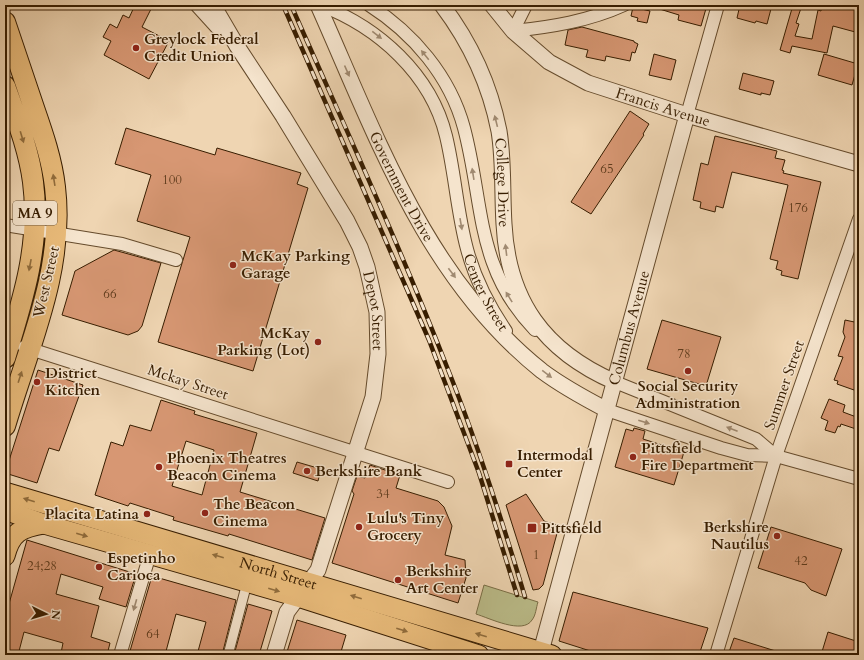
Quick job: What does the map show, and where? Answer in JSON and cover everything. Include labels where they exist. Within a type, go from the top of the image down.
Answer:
[{"type":"highway","name":"West Street","points":[[5,22],[48,152],[55,188],[57,233],[48,286],[5,426]]},
{"type":"highway","name":"West Street","points":[[5,86],[32,175],[35,206],[35,230],[29,271],[8,350]]},
{"type":"main road","name":"North Street","points":[[5,492],[303,590],[479,655]]},
{"type":"main road","name":"North Street","points":[[5,510],[44,524],[247,583],[303,590],[544,654]]},
{"type":"main road","points":[[5,556],[10,541],[20,531],[28,527],[44,524]]},
{"type":"street","name":"Depot Street","points":[[198,5],[237,46]]},
{"type":"street","name":"Depot Street","points":[[213,5],[237,46],[335,201],[360,247],[367,267],[377,312],[378,354],[373,397],[318,570],[287,612],[274,655]]},
{"type":"street","name":"Government Drive","points":[[319,5],[392,171],[418,223],[436,251],[461,284],[488,318],[518,349]]},
{"type":"street","name":"Center Street","points":[[319,5],[360,23],[389,45],[415,74],[427,92],[438,112],[446,134],[464,239],[474,272],[490,305],[518,349],[559,383],[607,410],[727,450],[747,455],[776,456],[859,479]]},
{"type":"street","name":"Center Street","points":[[369,5],[393,21],[414,42],[427,57],[450,92],[463,126],[484,234],[496,272],[520,312],[540,335],[565,355],[589,370],[756,439],[776,456]]},
{"type":"street","name":"College Drive","points":[[442,5],[465,38],[484,80],[495,116],[501,144],[505,244],[510,273],[524,303],[534,319],[543,332],[565,355]]},
{"type":"street","name":"Francis Avenue","points":[[492,5],[513,31],[549,62],[588,83],[687,115],[859,164]]},
{"type":"street","points":[[513,31],[526,5]]},
{"type":"street","points":[[513,31],[547,27],[586,19],[624,5]]},
{"type":"street","name":"Columbus Avenue","points":[[544,654],[607,410],[718,5]]},
{"type":"street","name":"Summer Street","points":[[716,655],[776,456],[859,219]]},
{"type":"street","points":[[5,225],[122,244],[176,260]]},
{"type":"street","name":"Mckay Street","points":[[8,350],[29,349],[448,482]]},
{"type":"street","points":[[120,655],[150,554]]},
{"type":"street","points":[[228,655],[247,583]]},
{"type":"green space","points":[[484,585],[538,602],[532,620],[528,624],[514,626],[497,622],[476,614]]},
{"type":"building","name":"Greylock Federal Credit Union","points":[[135,5],[153,5],[142,27],[169,41],[149,79],[104,55],[111,41],[103,37],[110,24],[117,28],[123,15],[129,18]]},
{"type":"building","points":[[653,5],[707,5],[701,26],[678,20],[679,15],[653,7]]},
{"type":"building","points":[[740,5],[772,5],[767,24],[756,21],[755,23],[737,18]]},
{"type":"building","points":[[793,5],[802,5],[796,23],[799,24],[795,36],[812,39],[818,10],[821,11],[822,5],[859,5],[859,33],[833,26],[827,53],[792,46],[790,53],[780,50]]},
{"type":"building","points":[[633,7],[650,11],[647,23],[637,21],[638,18],[631,16]]},
{"type":"building","points":[[582,27],[634,41],[638,44],[635,53],[632,52],[630,61],[606,56],[605,61],[586,57],[588,50],[565,45],[568,30]]},
{"type":"building","points":[[654,54],[676,60],[671,80],[649,75]]},
{"type":"building","points":[[824,54],[858,64],[852,85],[818,75]]},
{"type":"building","points":[[743,73],[774,81],[770,95],[761,93],[761,95],[739,89]]},
{"type":"building","points":[[630,111],[649,124],[643,134],[644,135],[591,214],[571,202]]},
{"type":"building","name":"McKay Parking Garage","points":[[126,128],[215,155],[217,148],[301,173],[297,184],[308,188],[253,371],[158,342],[190,237],[137,221],[151,175],[115,164]]},
{"type":"building","points":[[715,136],[777,151],[775,158],[785,160],[782,170],[784,171],[783,173],[821,182],[798,279],[781,275],[782,271],[776,269],[778,261],[770,259],[788,185],[732,172],[723,208],[716,206],[715,212],[700,208],[701,202],[693,200],[701,163],[708,165]]},
{"type":"building","points":[[114,250],[161,263],[142,326],[138,331],[128,335],[62,315],[75,271]]},
{"type":"building","points":[[662,320],[721,337],[706,386],[647,369]]},
{"type":"building","points":[[845,320],[859,323],[859,360],[855,373],[859,375],[859,389],[855,387],[854,390],[837,384],[838,381],[834,380],[843,357],[838,356],[845,337],[843,332]]},
{"type":"building","points":[[38,370],[83,385],[59,451],[49,448],[37,483],[5,473]]},
{"type":"building","points":[[829,399],[845,405],[843,412],[859,418],[856,429],[841,424],[840,427],[838,426],[835,433],[825,430],[828,421],[821,418]]},
{"type":"building","points":[[161,400],[195,411],[194,414],[257,433],[240,492],[325,518],[312,560],[229,534],[228,536],[173,520],[174,517],[130,503],[128,506],[95,495],[111,442],[123,446],[130,425],[151,431]],"holes":[[[186,441],[214,450],[202,495],[172,486]]]},
{"type":"building","points":[[634,428],[645,431],[643,439],[684,452],[674,485],[615,467],[626,429],[633,431]]},
{"type":"building","name":"Berkshire Bank","points":[[297,462],[321,469],[318,481],[293,473]]},
{"type":"building","points":[[370,465],[400,475],[396,488],[438,501],[444,507],[452,526],[445,555],[465,560],[466,578],[458,603],[332,563],[354,494],[352,491],[357,476],[365,478]]},
{"type":"building","name":"Pittsfield","points":[[526,494],[544,521],[559,526],[543,585],[539,589],[533,590],[506,505]]},
{"type":"building","points":[[771,527],[842,549],[826,596],[811,590],[805,583],[758,568]]},
{"type":"building","points":[[27,540],[136,574],[126,607],[99,599],[103,587],[61,574],[56,594],[99,606],[91,637],[110,643],[107,655],[69,655],[61,653],[63,643],[24,632],[18,655],[5,655],[5,618]]},
{"type":"building","points":[[152,576],[236,600],[222,655],[197,655],[206,622],[176,614],[165,655],[143,655],[130,651]]},
{"type":"building","points":[[573,592],[708,628],[699,655],[603,655],[559,641]]},
{"type":"building","points":[[248,604],[272,611],[259,655],[234,655]]},
{"type":"building","points":[[297,620],[346,635],[340,655],[286,655]]},
{"type":"building","points":[[828,632],[859,642],[859,655],[821,655]]},
{"type":"building","points":[[734,638],[782,653],[782,655],[728,655]]},
{"type":"railway","points":[[283,5],[429,340],[479,473],[517,595]]},
{"type":"railway","points":[[291,5],[391,230],[429,321],[469,424],[489,481],[525,597]]},
{"type":"place","name":"Greylock Federal Credit Union","points":[[136,48]]},
{"type":"place","name":"McKay Parking Garage","points":[[233,265]]},
{"type":"place","name":"McKay Parking (Lot)","points":[[318,342]]},
{"type":"place","name":"Social Security Administration","points":[[688,371]]},
{"type":"place","name":"District Kitchen","points":[[37,382]]},
{"type":"place","name":"Pittsfield Fire Department","points":[[633,457]]},
{"type":"place","name":"Intermodal Center","points":[[509,464]]},
{"type":"place","name":"Phoenix Theatres Beacon Cinema","points":[[159,467]]},
{"type":"place","name":"Berkshire Bank","points":[[307,471]]},
{"type":"place","name":"The Beacon Cinema","points":[[205,513]]},
{"type":"place","name":"Placita Latina","points":[[147,514]]},
{"type":"place","name":"Lulu's Tiny Grocery","points":[[359,527]]},
{"type":"place","name":"Pittsfield","points":[[532,528]]},
{"type":"place","name":"Berkshire Nautilus","points":[[777,536]]},
{"type":"place","name":"Espetinho Carioca","points":[[99,567]]},
{"type":"place","name":"Berkshire Art Center","points":[[398,580]]}]
